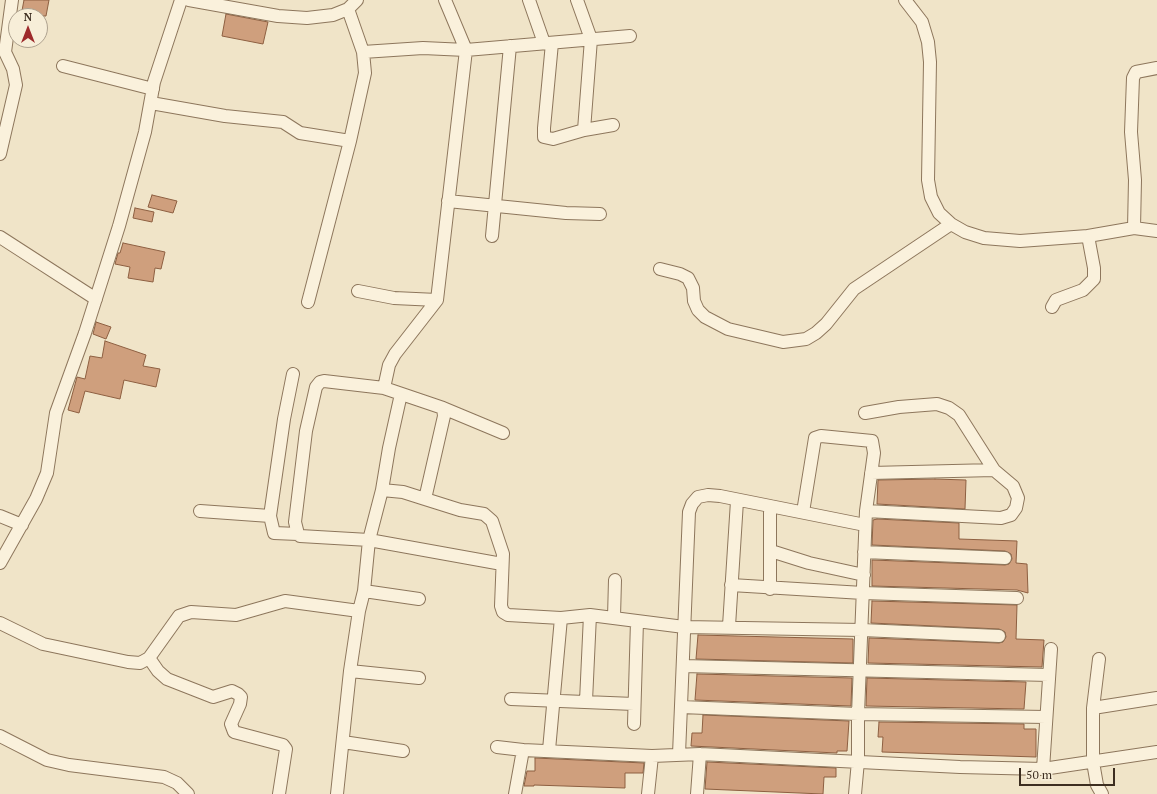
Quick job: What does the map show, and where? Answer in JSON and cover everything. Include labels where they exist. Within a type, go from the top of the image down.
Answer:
[{"type":"street","points":[[0,154],[16,85],[13,69],[5,52],[12,0]]},
{"type":"street","points":[[0,564],[22,525],[47,473],[56,413],[96,299],[119,226],[145,132],[153,90],[163,53],[181,0]]},
{"type":"street","points":[[190,0],[278,16],[307,18],[333,15],[348,9],[357,0]]},
{"type":"street","points":[[384,388],[388,366],[395,354],[437,300],[466,50],[445,0]]},
{"type":"street","points":[[529,0],[548,43],[544,137],[553,139],[584,130],[613,125]]},
{"type":"street","points":[[576,0],[591,39],[584,130]]},
{"type":"street","points":[[905,0],[922,22],[928,49],[930,62],[930,133],[928,180],[931,198],[939,213],[951,224],[965,232],[984,238],[1020,241],[1088,236],[1134,228],[1157,231]]},
{"type":"street","points":[[308,302],[350,141],[365,73],[363,52],[348,9]]},
{"type":"street","points":[[363,52],[423,48],[466,50],[630,36]]},
{"type":"street","points":[[492,236],[510,46]]},
{"type":"street","points":[[63,66],[153,90]]},
{"type":"street","points":[[1134,228],[1135,180],[1131,132],[1133,78],[1136,72],[1157,68]]},
{"type":"street","points":[[151,103],[225,116],[282,122],[300,133],[350,141]]},
{"type":"street","points":[[448,201],[566,213],[600,214]]},
{"type":"street","points":[[660,269],[680,274],[688,278],[693,288],[694,302],[698,310],[705,317],[728,329],[784,342],[806,339],[826,324],[854,289],[951,224]]},
{"type":"street","points":[[1052,307],[1056,300],[1083,290],[1094,279],[1094,268],[1088,236]]},
{"type":"street","points":[[0,237],[96,299]]},
{"type":"street","points":[[358,291],[394,298],[437,300]]},
{"type":"street","points":[[293,374],[284,419],[270,516],[274,533],[368,540],[502,564]]},
{"type":"street","points":[[298,534],[295,522],[305,439],[312,399],[316,387],[320,382],[324,381],[384,388],[443,408],[503,433]]},
{"type":"street","points":[[337,794],[350,671],[359,611],[364,591],[368,540],[382,490],[388,448],[401,394]]},
{"type":"street","points":[[865,413],[899,407],[937,404],[949,408],[960,415],[994,470],[1013,486],[1018,498],[1016,508],[1011,515],[1001,518],[866,510]]},
{"type":"street","points":[[425,499],[444,413],[443,408]]},
{"type":"street","points":[[804,512],[814,442],[818,437],[872,441],[874,453],[865,525],[862,630],[859,670],[858,762],[855,794]]},
{"type":"street","points":[[871,473],[994,470]]},
{"type":"street","points":[[382,490],[403,492],[460,510],[484,514],[490,518],[495,527],[503,554],[501,606],[503,612],[515,615],[561,618],[590,615],[684,627],[729,626],[999,636]]},
{"type":"street","points":[[679,754],[684,666],[684,627],[689,512],[692,504],[698,497],[708,495],[804,512],[865,525]]},
{"type":"street","points":[[729,626],[737,501]]},
{"type":"street","points":[[770,506],[770,589]]},
{"type":"street","points":[[200,511],[270,516]]},
{"type":"street","points":[[0,516],[22,525]]},
{"type":"street","points":[[771,551],[809,563],[864,575]]},
{"type":"street","points":[[864,552],[1005,558]]},
{"type":"street","points":[[614,617],[615,580]]},
{"type":"street","points":[[731,585],[770,589],[1017,598]]},
{"type":"street","points":[[364,591],[418,599]]},
{"type":"street","points":[[0,623],[43,644],[128,662],[140,663],[149,658],[179,616],[191,612],[236,615],[285,601],[359,611]]},
{"type":"street","points":[[586,702],[590,615]]},
{"type":"street","points":[[549,750],[561,618]]},
{"type":"street","points":[[634,724],[637,621]]},
{"type":"street","points":[[1043,769],[1051,649]]},
{"type":"street","points":[[149,658],[158,671],[167,679],[213,697],[232,692],[241,697],[240,704],[231,724],[234,732],[283,745],[286,749],[279,794]]},
{"type":"street","points":[[1099,658],[1093,708],[1093,762],[1097,785],[1102,794]]},
{"type":"street","points":[[684,666],[1049,675]]},
{"type":"street","points":[[350,671],[419,678]]},
{"type":"street","points":[[1093,708],[1157,698]]},
{"type":"street","points":[[511,699],[634,704]]},
{"type":"street","points":[[681,707],[858,714],[1046,717]]},
{"type":"street","points":[[0,736],[47,760],[69,765],[164,777],[177,783],[188,794]]},
{"type":"street","points":[[343,742],[403,751]]},
{"type":"street","points":[[498,747],[523,750],[549,750],[652,756],[700,754],[1043,769],[1157,752]]},
{"type":"street","points":[[515,794],[523,750]]},
{"type":"street","points":[[697,794],[700,754]]},
{"type":"street","points":[[648,794],[652,756]]},
{"type":"building","points":[[24,0],[49,0],[48,8],[22,8]]},
{"type":"building","points":[[226,14],[268,22],[263,44],[222,36]]},
{"type":"building","points":[[152,195],[177,201],[173,213],[148,207]]},
{"type":"building","points":[[135,208],[154,212],[152,222],[133,218]]},
{"type":"building","points":[[123,243],[165,252],[161,269],[155,268],[153,282],[128,278],[130,267],[115,264]]},
{"type":"building","points":[[96,322],[111,327],[106,339],[93,334]]},
{"type":"building","points":[[105,341],[146,355],[143,366],[160,369],[156,387],[124,380],[120,399],[85,391],[79,413],[68,410],[77,377],[85,379],[90,356],[102,358]]},
{"type":"building","points":[[878,480],[966,480],[965,509],[877,504]]},
{"type":"building","points":[[873,520],[959,523],[959,539],[1017,541],[1016,563],[1027,564],[1028,593],[1017,590],[872,586],[872,560],[1005,565],[1009,564],[1012,559],[1011,554],[1005,551],[872,545]]},
{"type":"building","points":[[872,601],[1017,605],[1016,639],[1044,640],[1042,667],[868,663],[869,638],[999,643],[1003,642],[1006,637],[1005,632],[999,629],[871,623]]},
{"type":"building","points":[[698,635],[853,639],[853,663],[696,659]]},
{"type":"building","points":[[697,674],[852,678],[851,706],[695,700]]},
{"type":"building","points":[[867,678],[1026,682],[1024,709],[866,706]]},
{"type":"building","points":[[703,715],[849,721],[847,751],[837,751],[837,753],[691,746],[692,733],[702,733]]},
{"type":"building","points":[[879,722],[1024,724],[1024,729],[1036,729],[1036,757],[882,752],[883,737],[878,737]]},
{"type":"building","points":[[535,758],[644,763],[643,773],[625,773],[625,788],[524,786],[527,771],[535,771]]},
{"type":"building","points":[[707,762],[836,768],[836,777],[824,777],[823,794],[705,789]]}]
